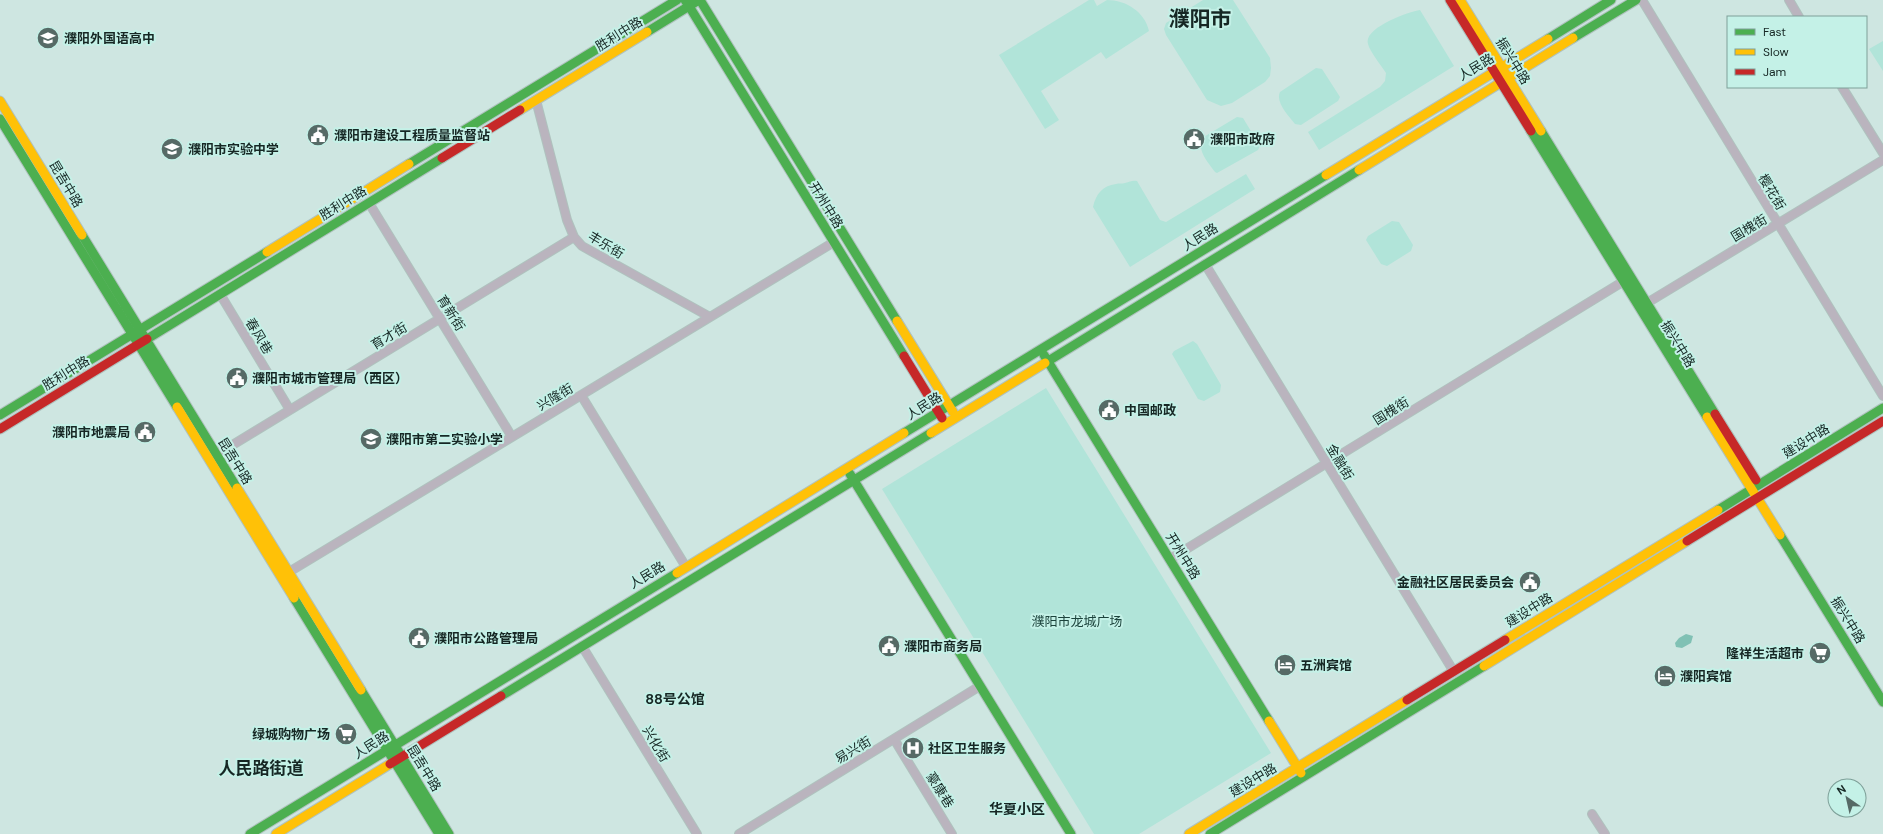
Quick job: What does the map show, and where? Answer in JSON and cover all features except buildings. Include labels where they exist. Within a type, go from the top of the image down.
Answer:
[{"type":"street","name":"胜利中路","points":[[0,415],[677,0]]},
{"type":"street","name":"胜利中路","points":[[0,429],[536,100],[687,3],[699,0]]},
{"type":"street","name":"开州中路","points":[[699,0],[956,417]]},
{"type":"street","name":"振兴中路","points":[[1450,0],[1498,69],[1647,303],[1755,487]]},
{"type":"street","name":"振兴中路","points":[[1460,0],[1498,69]]},
{"type":"street","name":"人民路","points":[[250,834],[1611,0]]},
{"type":"street","name":"人民路","points":[[276,834],[1636,0]]},
{"type":"street","name":"樱花街","points":[[1642,0],[1883,396]]},
{"type":"street","points":[[1789,0],[1798,16]]},
{"type":"street","name":"开州中路","points":[[687,3],[945,423]]},
{"type":"street","name":"振兴中路","points":[[1505,80],[1624,281],[1883,689]]},
{"type":"street","points":[[1843,88],[1883,153]]},
{"type":"street","name":"丰乐街","points":[[536,100],[567,220],[574,238],[582,246],[710,317]]},
{"type":"street","name":"昆吾中路","points":[[0,101],[142,342],[391,748],[449,834]]},
{"type":"street","name":"昆吾中路","points":[[0,119],[136,332]]},
{"type":"street","name":"国槐街","points":[[1647,303],[1883,160]]},
{"type":"street","name":"育新街","points":[[369,203],[512,437]]},
{"type":"street","name":"育才街","points":[[216,455],[574,238]]},
{"type":"street","name":"兴隆街","points":[[288,572],[834,242]]},
{"type":"street","name":"金融街","points":[[1206,264],[1454,672]]},
{"type":"street","name":"国槐街","points":[[1170,559],[1624,281]]},
{"type":"street","name":"春风巷","points":[[220,294],[290,410]]},
{"type":"street","name":"昆吾中路","points":[[142,342],[216,455],[288,572],[391,748]]},
{"type":"street","name":"开州中路","points":[[1041,349],[1304,777]]},
{"type":"street","points":[[581,395],[686,567]]},
{"type":"street","name":"建设中路","points":[[1193,833],[1883,408]]},
{"type":"street","name":"建设中路","points":[[1212,834],[1883,421]]},
{"type":"street","points":[[846,469],[1071,834]]},
{"type":"street","name":"振兴中路","points":[[1761,496],[1883,702]]},
{"type":"street","name":"兴化街","points":[[582,646],[697,834]]},
{"type":"street","name":"易兴街","points":[[739,834],[980,686]]},
{"type":"street","name":"豪康巷","points":[[894,739],[952,834]]},
{"type":"street","name":"昆吾中路","points":[[398,759],[439,834]]},
{"type":"street","points":[[1592,814],[1605,834]]},
{"type":"street","points":[[1206,824],[1212,834]]},
{"type":"green space","points":[[1089,0],[1094,0],[1097,6],[1107,0],[1121,2],[1134,8],[1147,24],[1149,31],[1106,59],[1101,52],[1041,91],[1059,120],[1045,129],[999,55]]},
{"type":"green space","points":[[1203,0],[1233,0],[1270,58],[1270,76],[1265,82],[1232,103],[1221,106],[1207,100],[1166,35],[1164,29],[1166,23]]},
{"type":"green space","points":[[1420,10],[1454,66],[1319,150],[1308,132],[1380,87],[1385,81],[1386,73],[1373,55],[1368,44],[1368,38],[1372,32],[1397,17]]},
{"type":"green space","points":[[1883,41],[1883,71],[1869,49]]},
{"type":"green space","points":[[1316,68],[1322,69],[1340,97],[1338,101],[1301,125],[1295,124],[1286,113],[1279,100],[1280,92]]},
{"type":"green space","points":[[1237,117],[1243,118],[1260,146],[1258,150],[1217,173],[1209,164],[1202,152],[1202,138]]},
{"type":"green space","points":[[1246,174],[1255,189],[1130,267],[1093,207],[1096,198],[1103,189],[1111,185],[1137,181],[1160,220],[1166,222]]},
{"type":"green space","points":[[1392,221],[1399,222],[1413,245],[1411,251],[1387,266],[1381,264],[1366,240],[1368,236]]},
{"type":"green space","points":[[1193,341],[1197,344],[1221,385],[1220,392],[1204,401],[1198,399],[1172,354],[1174,351]]},
{"type":"green space","name":"濮阳市龙城广场","points":[[1046,388],[1271,753],[1139,834],[1094,834],[882,489]]},
{"type":"shaded area","points":[[1686,634],[1693,636],[1691,643],[1682,648],[1676,647],[1675,643],[1679,638]]},
{"type":"traffic: fast","points":[[409,164],[677,0]]},
{"type":"traffic: fast","points":[[685,0],[689,6]]},
{"type":"traffic: fast","points":[[647,32],[699,0]]},
{"type":"traffic: fast","points":[[700,0],[897,321]]},
{"type":"traffic: fast","points":[[1548,39],[1611,0]]},
{"type":"traffic: fast","points":[[1573,38],[1636,0]]},
{"type":"traffic: fast","points":[[689,6],[904,356]]},
{"type":"traffic: fast","points":[[0,119],[177,407]]},
{"type":"traffic: fast","points":[[1531,131],[1707,417]]},
{"type":"traffic: fast","points":[[1541,131],[1715,414]]},
{"type":"traffic: fast","points":[[147,339],[442,158]]},
{"type":"traffic: fast","points":[[1045,363],[1359,170]]},
{"type":"traffic: fast","points":[[904,433],[1326,175]]},
{"type":"traffic: fast","points":[[82,235],[237,488]]},
{"type":"traffic: fast","points":[[0,415],[267,252]]},
{"type":"traffic: fast","points":[[1044,355],[1269,721]]},
{"type":"traffic: fast","points":[[1718,510],[1883,408]]},
{"type":"traffic: fast","points":[[501,696],[931,433]]},
{"type":"traffic: fast","points":[[850,474],[1071,834]]},
{"type":"traffic: fast","points":[[1780,535],[1883,702]]},
{"type":"traffic: fast","points":[[250,834],[677,573]]},
{"type":"traffic: fast","points":[[294,598],[439,834]]},
{"type":"traffic: fast","points":[[1210,834],[1484,666]]},
{"type":"traffic: fast","points":[[361,690],[449,834]]},
{"type":"traffic: slow","points":[[1460,0],[1541,131]]},
{"type":"traffic: slow","points":[[520,110],[647,32]]},
{"type":"traffic: slow","points":[[1359,170],[1573,38]]},
{"type":"traffic: slow","points":[[1326,175],[1548,39]]},
{"type":"traffic: slow","points":[[0,101],[82,235]]},
{"type":"traffic: slow","points":[[267,252],[409,164]]},
{"type":"traffic: slow","points":[[897,321],[953,412]]},
{"type":"traffic: slow","points":[[931,433],[1045,363]]},
{"type":"traffic: slow","points":[[177,407],[294,598]]},
{"type":"traffic: slow","points":[[1707,417],[1780,535]]},
{"type":"traffic: slow","points":[[677,573],[904,433]]},
{"type":"traffic: slow","points":[[237,488],[361,690]]},
{"type":"traffic: slow","points":[[1505,640],[1718,510]]},
{"type":"traffic: slow","points":[[1484,666],[1687,541]]},
{"type":"traffic: slow","points":[[1189,834],[1407,700]]},
{"type":"traffic: slow","points":[[1269,721],[1301,773]]},
{"type":"traffic: slow","points":[[276,834],[390,764]]},
{"type":"traffic: jam","points":[[1450,0],[1531,131]]},
{"type":"traffic: jam","points":[[442,158],[520,110]]},
{"type":"traffic: jam","points":[[0,429],[147,339]]},
{"type":"traffic: jam","points":[[904,356],[942,418]]},
{"type":"traffic: jam","points":[[1715,414],[1756,480]]},
{"type":"traffic: jam","points":[[1687,541],[1883,421]]},
{"type":"traffic: jam","points":[[1407,700],[1505,640]]},
{"type":"traffic: jam","points":[[390,764],[501,696]]},
{"type":"place","name":"濮阳外国语高中","points":[[48,38]]},
{"type":"place","name":"濮阳市建设工程质量监督站","points":[[318,135]]},
{"type":"place","name":"濮阳市政府","points":[[1194,139]]},
{"type":"place","name":"濮阳市实验中学","points":[[172,149]]},
{"type":"place","name":"濮阳市城市管理局（西区）","points":[[237,378]]},
{"type":"place","name":"中国邮政","points":[[1109,410]]},
{"type":"place","name":"濮阳市地震局","points":[[145,432]]},
{"type":"place","name":"濮阳市第二实验小学","points":[[371,439]]},
{"type":"place","name":"金融社区居民委员会","points":[[1530,582]]},
{"type":"place","name":"濮阳市公路管理局","points":[[419,638]]},
{"type":"place","name":"濮阳市商务局","points":[[889,646]]},
{"type":"place","name":"隆祥生活超市","points":[[1820,653]]},
{"type":"place","name":"五洲宾馆","points":[[1285,665]]},
{"type":"place","name":"濮阳宾馆","points":[[1665,676]]},
{"type":"place","name":"绿城购物广场","points":[[346,734]]},
{"type":"place","name":"社区卫生服务","points":[[913,748]]},
{"type":"district","name":"濮阳市","points":[[1200,19]]},
{"type":"district","name":"88号公馆","points":[[675,699]]},
{"type":"district","name":"人民路街道","points":[[261,768]]},
{"type":"district","name":"华夏小区","points":[[1017,809]]}]
